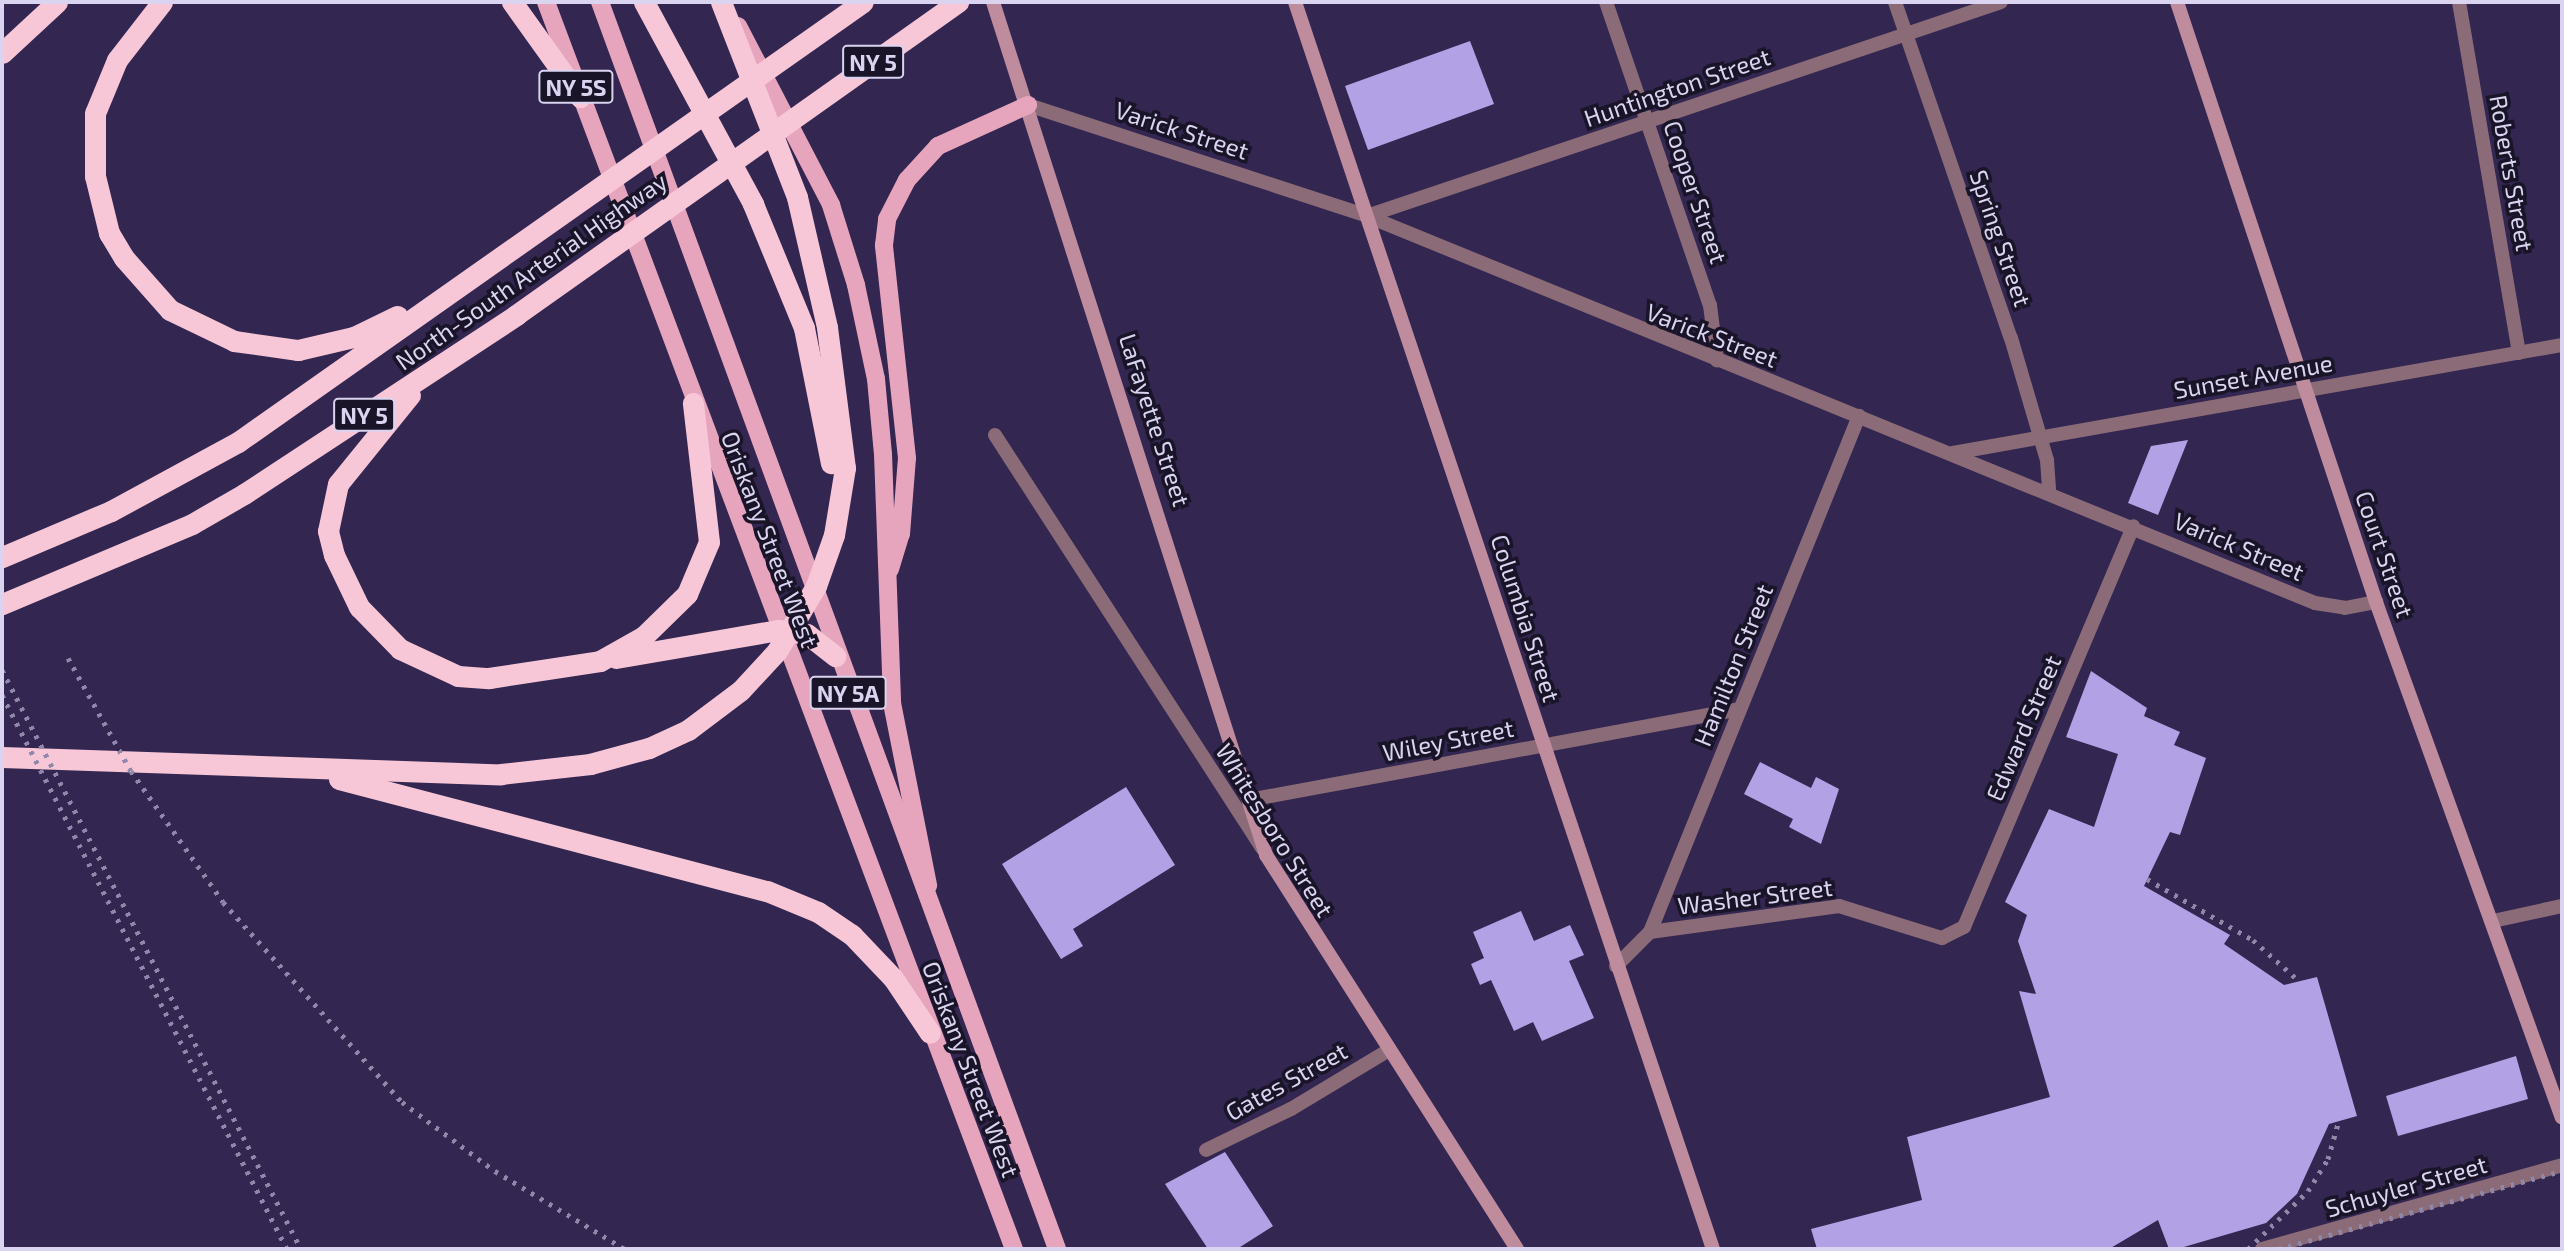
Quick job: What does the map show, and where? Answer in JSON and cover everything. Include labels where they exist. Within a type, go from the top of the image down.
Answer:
[{"type":"highway","points":[[4,51],[45,2]]},
{"type":"highway","points":[[4,51],[57,2]]},
{"type":"highway","points":[[162,2],[104,82],[93,141],[109,233],[163,304],[198,328],[234,341],[298,350],[354,337],[468,281]]},
{"type":"highway","points":[[512,2],[580,97]]},
{"type":"highway","points":[[644,2],[748,193],[804,328],[830,449],[834,535]]},
{"type":"highway","points":[[2,757],[188,762],[306,770],[501,774],[590,764],[688,730],[741,690],[777,651],[816,586],[834,535],[845,468],[827,327],[797,197],[723,2]]},
{"type":"highway","name":"North-South Arterial Highway","points":[[2,557],[111,511],[238,442],[863,2]]},
{"type":"highway","name":"North-South Arterial Highway","points":[[2,604],[134,550],[244,494],[427,376],[958,2]]},
{"type":"highway","points":[[427,376],[351,463],[334,496],[328,531],[359,607],[400,649],[458,676],[498,677],[778,630],[807,634],[835,656]]},
{"type":"highway","points":[[600,661],[644,636],[700,573],[709,542],[708,507],[693,403]]},
{"type":"highway","points":[[306,770],[767,891],[818,912],[876,960],[930,1032]]},
{"type":"main road","name":"Oriskany Street West","points":[[546,2],[778,630],[1014,1249]]},
{"type":"main road","name":"Oriskany Street West","points":[[600,2],[651,132],[835,656],[1057,1249]]},
{"type":"main road","points":[[723,2],[826,196],[856,285],[876,379],[892,704],[939,937]]},
{"type":"main road","points":[[886,582],[901,534],[907,458],[884,245],[887,219],[907,180],[938,146],[1028,105]]},
{"type":"street","name":"LaFayette Street","points":[[993,2],[1266,855]]},
{"type":"street","name":"Columbia Street","points":[[1295,2],[1713,1249]]},
{"type":"street","name":"Cooper Street","points":[[1606,2],[1710,305],[1717,360]]},
{"type":"street","name":"Spring Street","points":[[1895,2],[2041,436],[2049,492]]},
{"type":"street","name":"Huntington Street","points":[[1367,216],[2001,2]]},
{"type":"street","name":"Court Street","points":[[2176,2],[2376,601],[2562,1118]]},
{"type":"street","name":"Roberts Street","points":[[2459,2],[2519,352]]},
{"type":"street","name":"Varick Street","points":[[1028,105],[1367,216],[1717,360],[2133,526],[2315,603],[2346,608],[2376,601]]},
{"type":"street","name":"Sunset Avenue","points":[[1952,453],[2562,345]]},
{"type":"street","name":"Hamilton Street","points":[[1650,932],[1859,416]]},
{"type":"street","name":"Whitesboro Street","points":[[995,435],[1266,855],[1387,1051],[1517,1249]]},
{"type":"street","name":"Edward Street","points":[[1945,938],[1964,927],[2133,526]]},
{"type":"street","name":"Wiley Street","points":[[1249,800],[1739,709]]},
{"type":"street","name":"Washer Street","points":[[1650,932],[1839,906],[1945,938]]},
{"type":"street","points":[[2493,921],[2562,906]]},
{"type":"street","points":[[1616,966],[1650,932]]},
{"type":"street","name":"Gates Street","points":[[1206,1150],[1291,1109],[1387,1051]]},
{"type":"street","name":"Schuyler Street","points":[[2262,1249],[2562,1166]]},
{"type":"building","points":[[1470,41],[1494,104],[1368,150],[1345,86]]},
{"type":"building","points":[[2188,440],[2158,515],[2128,503],[2151,446]]},
{"type":"building","points":[[2091,671],[2147,708],[2144,716],[2180,732],[2174,745],[2206,758],[2180,835],[2170,832],[2144,886],[2230,935],[2224,944],[2284,985],[2317,977],[2357,1116],[2329,1124],[2297,1194],[2266,1223],[2177,1249],[2169,1249],[2158,1220],[2109,1249],[1817,1249],[1811,1229],[1922,1200],[1907,1137],[2050,1097],[2019,991],[2036,994],[2018,941],[2027,915],[2005,902],[2049,809],[2094,827],[2118,754],[2066,737]]},
{"type":"building","points":[[1760,762],[1811,788],[1816,777],[1839,789],[1821,844],[1789,827],[1793,819],[1744,794]]},
{"type":"building","points":[[1126,787],[1175,865],[1073,929],[1083,946],[1061,959],[1002,864]]},
{"type":"building","points":[[1521,911],[1534,941],[1570,925],[1584,955],[1569,961],[1594,1018],[1542,1041],[1533,1022],[1514,1031],[1491,980],[1480,985],[1471,964],[1484,958],[1473,932]]},
{"type":"building","points":[[2516,1056],[2528,1099],[2398,1136],[2386,1096]]},
{"type":"building","points":[[1225,1152],[1273,1226],[1237,1249],[1208,1249],[1165,1184]]},
{"type":"railway","points":[[68,658],[131,771],[223,902],[402,1102],[495,1171],[625,1249]]},
{"type":"railway","points":[[2,670],[301,1249]]},
{"type":"railway","points":[[2,695],[287,1249]]},
{"type":"railway","points":[[2147,879],[2253,940],[2299,981]]},
{"type":"railway","points":[[2248,1249],[2308,1191],[2328,1159],[2339,1120]]},
{"type":"railway","points":[[2278,1249],[2562,1171]]}]
